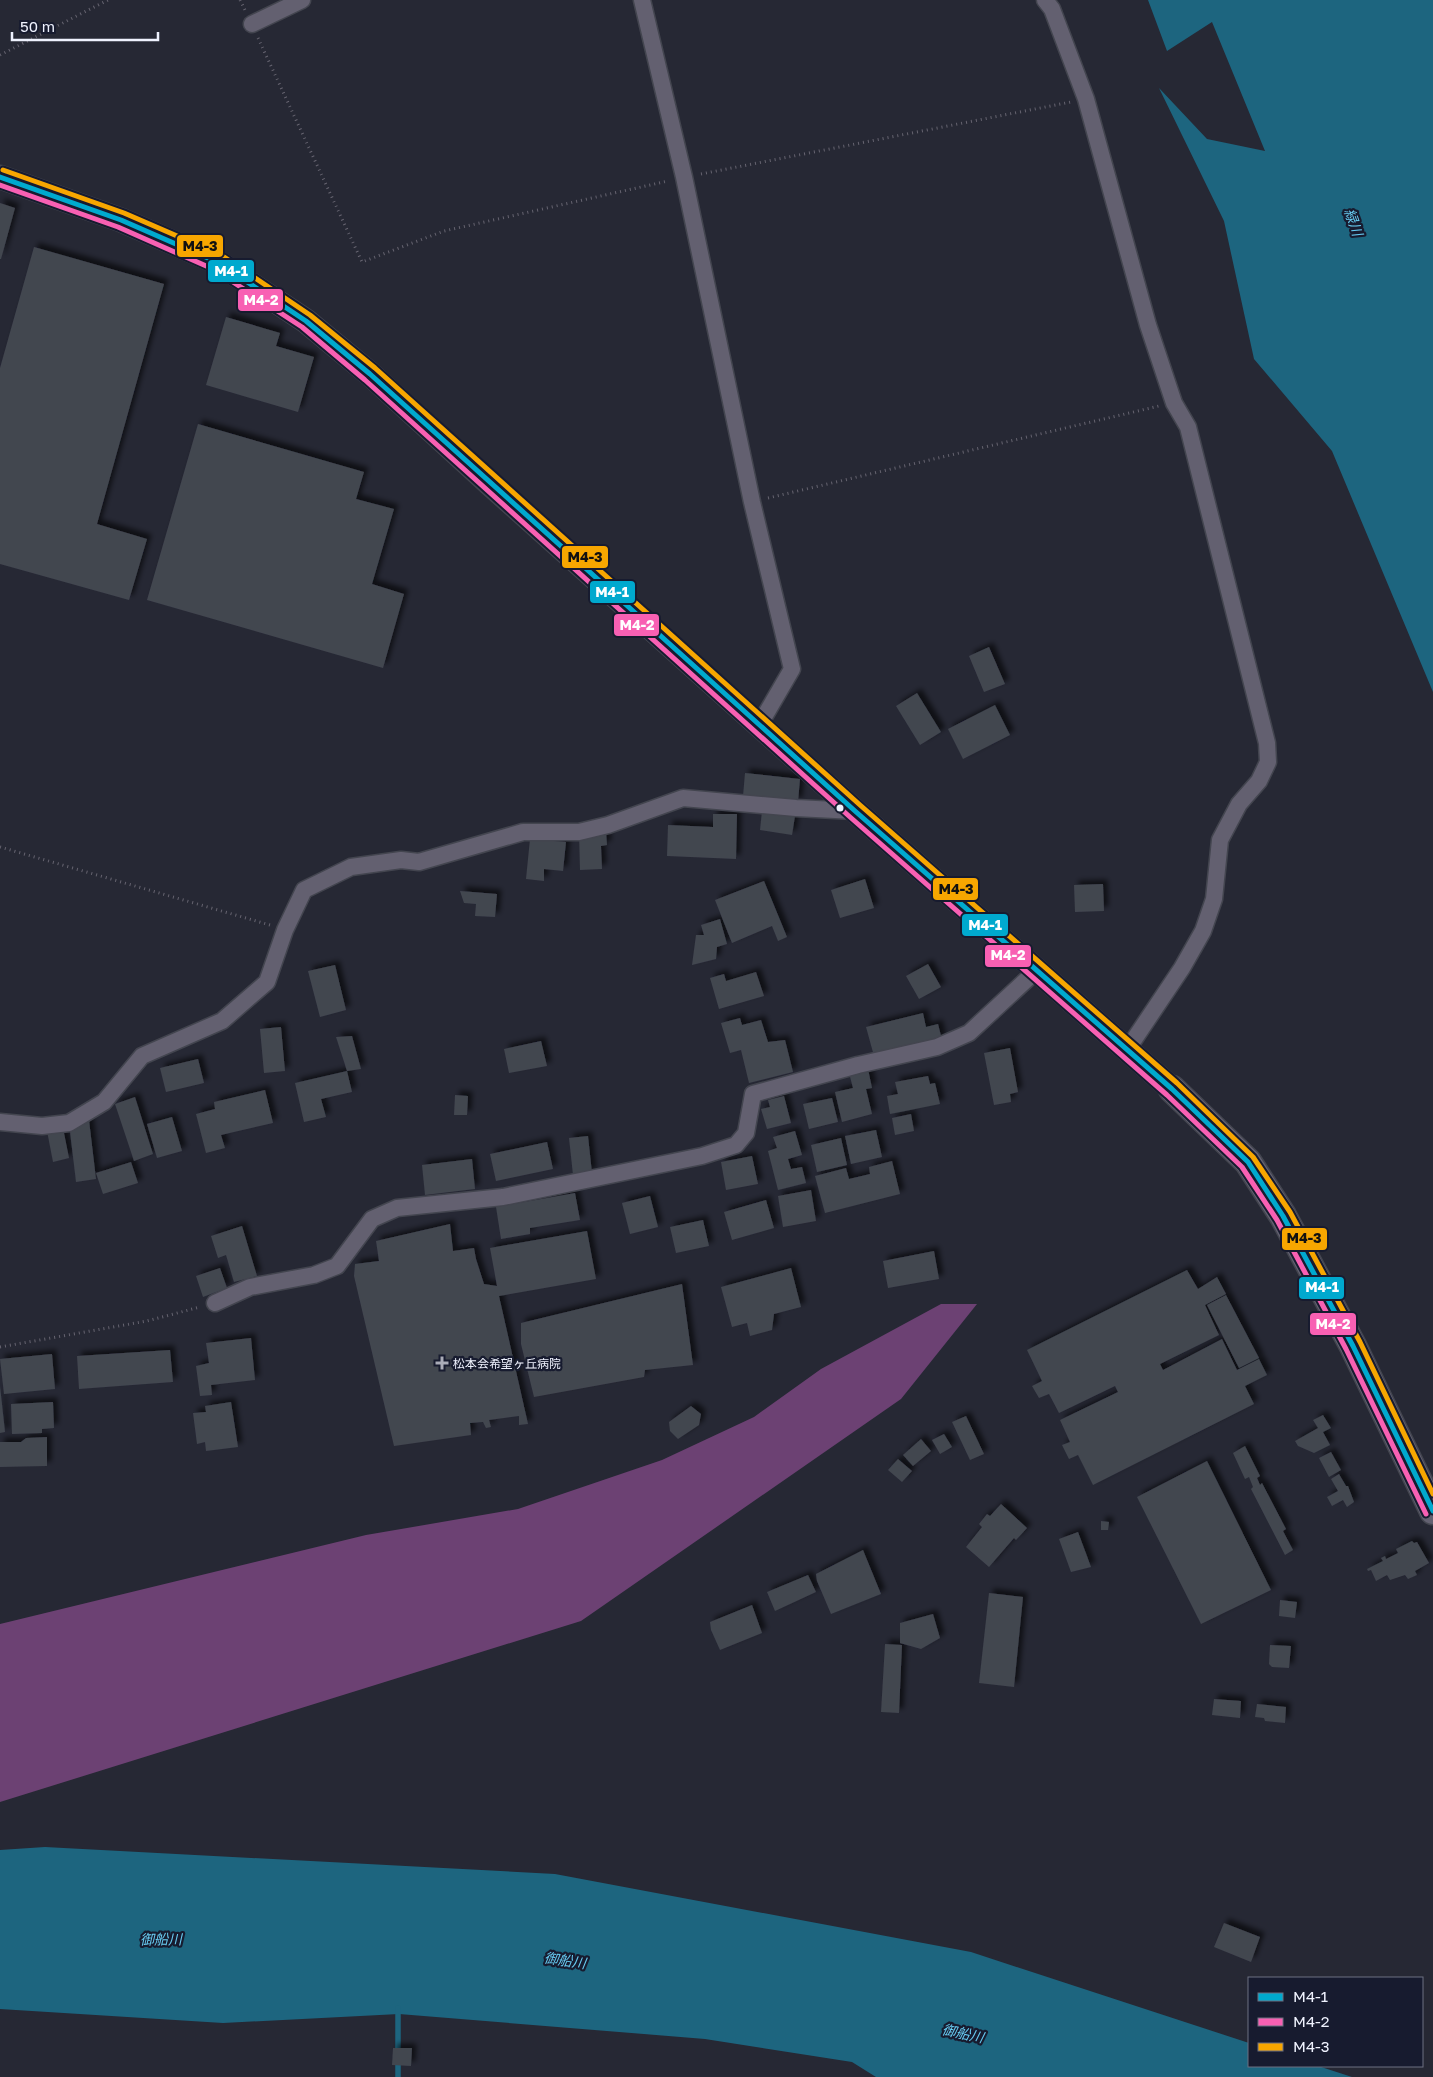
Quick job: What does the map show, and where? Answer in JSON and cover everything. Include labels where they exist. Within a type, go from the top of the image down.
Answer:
[{"type":"main road","points":[[0,177],[121,220],[216,262],[306,321],[370,374],[855,811],[1172,1089],[1248,1162],[1283,1216],[1353,1346],[1433,1511]]},
{"type":"street","points":[[252,24],[302,0]]},
{"type":"street","points":[[642,0],[684,177],[752,502],[792,669],[760,724]]},
{"type":"street","points":[[1045,0],[1052,9],[1086,99],[1148,325],[1174,403],[1188,427],[1267,743],[1268,762],[1259,780],[1239,804],[1220,840],[1214,900],[1203,931],[1182,968],[1127,1050]]},
{"type":"street","points":[[0,1122],[42,1126],[69,1123],[104,1102],[142,1056],[222,1021],[266,982],[285,930],[304,890],[351,867],[401,860],[419,862],[523,832],[579,832],[608,825],[683,798],[855,811]]},
{"type":"street","points":[[215,1303],[250,1287],[314,1275],[337,1266],[372,1219],[397,1208],[503,1197],[702,1156],[736,1145],[746,1133],[753,1094],[858,1065],[937,1047],[969,1034],[1037,970]]},
{"type":"path","points":[[0,55],[108,0]]},
{"type":"path","points":[[240,0],[362,262],[444,232],[684,177],[1086,99]]},
{"type":"path","points":[[752,502],[1174,403]]},
{"type":"path","points":[[0,847],[285,930]]},
{"type":"path","points":[[0,1347],[146,1321],[215,1303]]},
{"type":"shaded area","points":[[941,1304],[977,1304],[901,1399],[581,1621],[0,1802],[0,1624],[366,1535],[518,1509],[662,1460],[754,1417],[821,1369]]},
{"type":"water","name":"緑川","points":[[1148,0],[1433,0],[1433,692],[1332,451],[1254,359],[1224,221],[1159,88],[1207,139],[1265,151],[1212,22],[1167,51]]},
{"type":"water","name":"御船川","points":[[45,1847],[555,1874],[971,1952],[1248,2043],[1248,2067],[1321,2067],[1352,2077],[876,2077],[852,2062],[705,2039],[399,2014],[223,2023],[0,2009],[0,1850]]},
{"type":"building","points":[[0,203],[15,208],[1,259],[0,259]]},
{"type":"building","points":[[34,247],[164,284],[97,524],[147,539],[129,600],[0,564],[0,368]]},
{"type":"building","points":[[226,317],[280,333],[276,346],[314,357],[298,412],[206,385]]},
{"type":"building","points":[[198,424],[364,472],[356,499],[394,509],[372,584],[404,594],[383,668],[147,600]]},
{"type":"building","points":[[989,647],[1005,684],[984,692],[969,656]]},
{"type":"building","points":[[917,693],[941,732],[920,745],[896,706]]},
{"type":"building","points":[[995,705],[1010,735],[963,759],[948,729]]},
{"type":"building","points":[[745,773],[800,779],[798,802],[743,796]]},
{"type":"building","points":[[762,811],[795,816],[792,835],[760,830]]},
{"type":"building","points":[[713,814],[737,814],[736,859],[667,856],[668,825],[713,827]]},
{"type":"building","points":[[606,831],[607,845],[601,846],[602,869],[580,870],[579,832]]},
{"type":"building","points":[[530,839],[566,842],[563,871],[544,869],[544,881],[526,879]]},
{"type":"building","points":[[865,879],[874,908],[840,918],[831,890]]},
{"type":"building","points":[[764,881],[787,937],[778,941],[772,926],[732,943],[715,900]]},
{"type":"building","points":[[1103,884],[1104,911],[1075,912],[1074,885]]},
{"type":"building","points":[[460,891],[497,894],[495,917],[475,916],[476,904],[464,903]]},
{"type":"building","points":[[720,919],[727,944],[717,947],[716,959],[692,965],[696,935],[704,935],[701,925]]},
{"type":"building","points":[[928,964],[941,987],[919,999],[906,976]]},
{"type":"building","points":[[335,965],[346,1010],[320,1017],[308,971]]},
{"type":"building","points":[[756,972],[764,996],[719,1009],[710,978],[724,974],[726,981]]},
{"type":"building","points":[[923,1013],[926,1027],[938,1024],[942,1040],[874,1056],[866,1027]]},
{"type":"building","points":[[740,1018],[742,1025],[761,1020],[768,1042],[785,1040],[793,1072],[749,1083],[741,1050],[730,1053],[721,1023]]},
{"type":"building","points":[[281,1027],[285,1071],[264,1073],[260,1029]]},
{"type":"building","points":[[352,1036],[361,1069],[347,1071],[336,1037]]},
{"type":"building","points":[[541,1041],[547,1066],[509,1073],[504,1049]]},
{"type":"building","points":[[1010,1048],[1018,1092],[1010,1094],[1011,1102],[994,1105],[984,1053]]},
{"type":"building","points":[[198,1059],[204,1083],[166,1092],[160,1068]]},
{"type":"building","points":[[868,1069],[872,1088],[866,1089],[872,1114],[842,1122],[835,1092],[853,1088],[849,1073]]},
{"type":"building","points":[[347,1071],[352,1092],[321,1099],[326,1117],[304,1122],[295,1083]]},
{"type":"building","points":[[928,1076],[930,1084],[935,1083],[940,1104],[890,1114],[887,1096],[898,1094],[895,1082]]},
{"type":"building","points":[[265,1090],[273,1123],[221,1135],[225,1148],[206,1153],[196,1114],[215,1109],[214,1102]]},
{"type":"building","points":[[455,1095],[468,1096],[467,1115],[454,1115]]},
{"type":"building","points":[[784,1096],[791,1123],[767,1129],[761,1109],[770,1107],[768,1100]]},
{"type":"building","points":[[135,1097],[153,1154],[134,1161],[115,1104]]},
{"type":"building","points":[[832,1098],[838,1122],[809,1129],[803,1104]]},
{"type":"building","points":[[911,1114],[914,1131],[895,1135],[892,1118]]},
{"type":"building","points":[[172,1117],[182,1151],[157,1158],[147,1124]]},
{"type":"building","points":[[89,1120],[96,1179],[76,1182],[69,1123]]},
{"type":"building","points":[[63,1128],[69,1158],[53,1162],[47,1131]]},
{"type":"building","points":[[876,1130],[882,1157],[851,1164],[845,1136]]},
{"type":"building","points":[[795,1131],[802,1155],[788,1159],[791,1169],[802,1167],[806,1183],[778,1190],[768,1151],[777,1148],[773,1137]]},
{"type":"building","points":[[588,1136],[592,1173],[573,1175],[569,1138]]},
{"type":"building","points":[[841,1138],[847,1165],[817,1172],[811,1145]]},
{"type":"building","points":[[547,1142],[553,1169],[496,1181],[490,1154]]},
{"type":"building","points":[[752,1156],[758,1184],[726,1190],[721,1162]]},
{"type":"building","points":[[472,1159],[475,1189],[425,1195],[422,1165]]},
{"type":"building","points":[[892,1161],[900,1194],[825,1213],[815,1176],[846,1168],[849,1179],[870,1174],[869,1167]]},
{"type":"building","points":[[131,1162],[138,1183],[103,1194],[96,1173]]},
{"type":"building","points":[[811,1190],[816,1221],[783,1227],[778,1196]]},
{"type":"building","points":[[575,1193],[580,1220],[530,1228],[530,1234],[501,1239],[496,1207]]},
{"type":"building","points":[[650,1196],[658,1227],[630,1234],[622,1203]]},
{"type":"building","points":[[766,1200],[774,1228],[732,1240],[724,1212]]},
{"type":"building","points":[[703,1220],[709,1246],[676,1253],[670,1227]]},
{"type":"building","points":[[450,1224],[453,1251],[474,1248],[484,1284],[497,1286],[490,1248],[587,1231],[596,1279],[499,1296],[528,1424],[519,1425],[519,1416],[489,1420],[491,1427],[486,1428],[483,1422],[470,1423],[471,1435],[394,1446],[354,1276],[355,1264],[379,1261],[376,1241]]},
{"type":"building","points":[[242,1226],[257,1276],[234,1282],[226,1255],[218,1258],[211,1236]]},
{"type":"building","points":[[934,1251],[939,1279],[888,1288],[883,1261]]},
{"type":"building","points":[[220,1268],[227,1288],[203,1297],[196,1276]]},
{"type":"building","points":[[791,1268],[801,1307],[774,1314],[772,1330],[750,1336],[747,1323],[732,1327],[721,1287]]},
{"type":"building","points":[[1187,1270],[1198,1289],[1217,1277],[1226,1294],[1205,1305],[1219,1335],[1160,1364],[1163,1370],[1222,1339],[1237,1370],[1259,1359],[1267,1375],[1245,1386],[1254,1404],[1093,1485],[1078,1455],[1069,1459],[1062,1445],[1070,1442],[1060,1420],[1118,1392],[1115,1386],[1059,1413],[1049,1394],[1039,1398],[1032,1386],[1042,1381],[1027,1350]]},
{"type":"building","points":[[682,1284],[693,1365],[645,1370],[644,1377],[534,1397],[521,1344],[521,1323]]},
{"type":"building","points":[[1226,1295],[1259,1358],[1239,1368],[1207,1305]]},
{"type":"building","points":[[251,1338],[255,1380],[211,1385],[212,1395],[200,1396],[196,1366],[209,1363],[206,1343]]},
{"type":"building","points":[[170,1350],[173,1382],[79,1389],[77,1356]]},
{"type":"building","points":[[52,1354],[55,1389],[4,1394],[0,1359]]},
{"type":"building","points":[[0,1386],[5,1432],[0,1433]]},
{"type":"building","points":[[53,1402],[54,1428],[42,1429],[42,1433],[12,1434],[11,1404]]},
{"type":"building","points":[[231,1402],[238,1447],[206,1451],[205,1442],[197,1444],[193,1413],[206,1412],[205,1406]]},
{"type":"building","points":[[691,1406],[701,1414],[699,1425],[678,1439],[670,1431],[669,1422]]},
{"type":"building","points":[[1323,1415],[1331,1428],[1323,1432],[1330,1445],[1314,1453],[1298,1446],[1295,1441],[1318,1428],[1313,1420]]},
{"type":"building","points":[[966,1416],[984,1454],[970,1460],[952,1422]]},
{"type":"building","points":[[944,1434],[952,1447],[940,1454],[932,1440]]},
{"type":"building","points":[[47,1437],[47,1466],[0,1467],[0,1442],[21,1442],[26,1438]]},
{"type":"building","points":[[921,1439],[931,1451],[913,1466],[903,1455]]},
{"type":"building","points":[[1245,1446],[1260,1476],[1257,1478],[1260,1485],[1262,1483],[1286,1529],[1283,1531],[1293,1550],[1285,1555],[1251,1489],[1253,1487],[1249,1477],[1245,1479],[1233,1453]]},
{"type":"building","points":[[1331,1452],[1341,1470],[1329,1477],[1319,1458]]},
{"type":"building","points":[[898,1459],[912,1471],[902,1482],[888,1470]]},
{"type":"building","points":[[1207,1461],[1271,1590],[1201,1624],[1137,1497]]},
{"type":"building","points":[[1339,1474],[1346,1486],[1348,1486],[1354,1502],[1347,1507],[1343,1500],[1332,1506],[1327,1497],[1338,1491],[1331,1479]]},
{"type":"building","points":[[1001,1504],[1027,1528],[1016,1540],[1014,1538],[989,1567],[966,1547],[982,1527],[979,1524],[987,1514],[990,1516]]},
{"type":"building","points":[[1101,1521],[1109,1522],[1108,1530],[1101,1530]]},
{"type":"building","points":[[1078,1532],[1091,1567],[1071,1572],[1059,1539]]},
{"type":"building","points":[[1412,1541],[1414,1543],[1417,1542],[1429,1563],[1415,1571],[1417,1575],[1408,1579],[1405,1575],[1390,1580],[1387,1575],[1376,1581],[1371,1570],[1368,1571],[1367,1569],[1383,1561],[1381,1558],[1385,1556],[1386,1559],[1398,1553],[1396,1549]]},
{"type":"building","points":[[863,1550],[881,1594],[831,1614],[817,1581],[816,1574]]},
{"type":"building","points":[[808,1575],[816,1592],[775,1611],[767,1592]]},
{"type":"building","points":[[989,1593],[1023,1597],[1014,1687],[979,1683]]},
{"type":"building","points":[[1280,1600],[1297,1602],[1295,1618],[1279,1616]]},
{"type":"building","points":[[752,1605],[762,1633],[720,1650],[711,1630],[710,1622]]},
{"type":"building","points":[[933,1614],[940,1638],[921,1649],[900,1643],[900,1623]]},
{"type":"building","points":[[885,1644],[902,1645],[899,1713],[881,1712]]},
{"type":"building","points":[[1270,1645],[1291,1646],[1289,1668],[1272,1667],[1269,1664]]},
{"type":"building","points":[[1214,1699],[1241,1701],[1240,1718],[1212,1715]]},
{"type":"building","points":[[1257,1704],[1286,1707],[1285,1723],[1265,1721],[1264,1718],[1255,1717]]},
{"type":"building","points":[[1224,1923],[1260,1937],[1251,1962],[1214,1947]]},
{"type":"building","points":[[393,2048],[412,2048],[411,2066],[392,2065]]},
{"type":"waterway","points":[[398,2008],[398,2077]]},
{"type":"transit line","name":"M4-3","points":[[3,170],[124,213],[221,255],[310,315],[375,368],[860,805],[1177,1083],[1253,1157],[1290,1212],[1360,1342],[1433,1494]]},
{"type":"transit line","name":"M4-1","points":[[0,177],[121,220],[217,262],[306,321],[370,374],[855,811],[1172,1089],[1248,1162],[1283,1216],[1353,1346],[1433,1511]]},
{"type":"transit line","name":"M4-2","points":[[0,185],[118,227],[213,269],[302,327],[365,380],[850,817],[1167,1095],[1242,1167],[1277,1220],[1346,1349],[1426,1514]]},
{"type":"place","name":"松本会希望ヶ丘病院","points":[[442,1363]]}]
